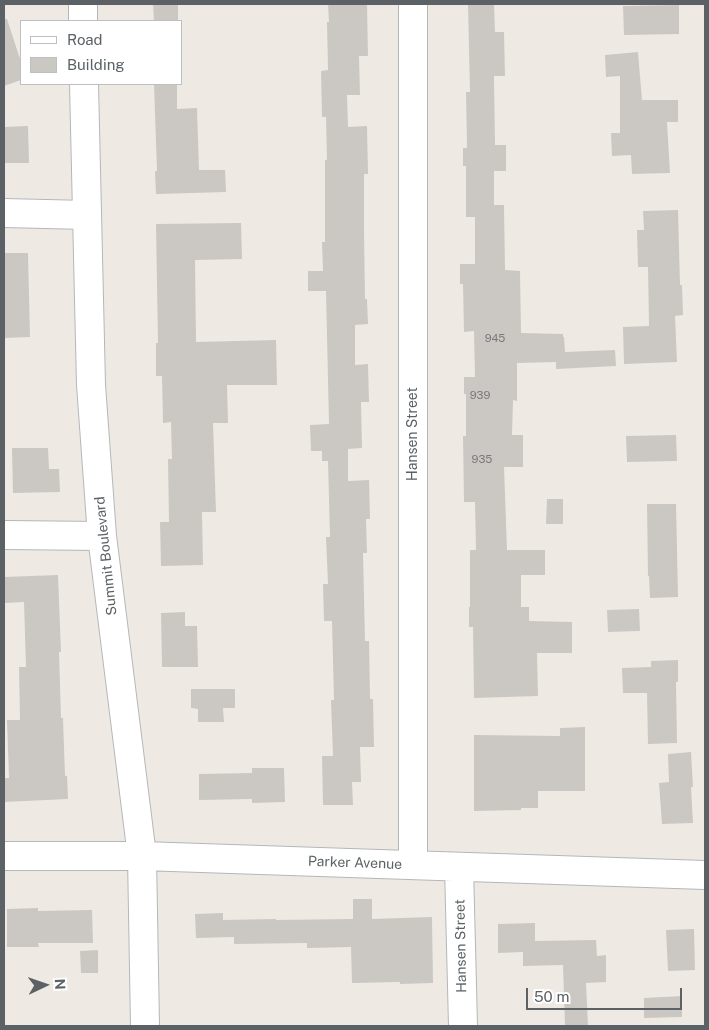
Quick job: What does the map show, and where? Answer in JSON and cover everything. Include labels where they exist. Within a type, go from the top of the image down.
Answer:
[{"type":"street","points":[[82,4],[83,20]]},
{"type":"street","name":"Hansen Street","points":[[413,4],[414,865]]},
{"type":"street","name":"Summit Boulevard","points":[[84,85],[92,385],[102,536],[142,856],[146,1026]]},
{"type":"street","points":[[4,213],[87,215]]},
{"type":"street","points":[[4,534],[102,536]]},
{"type":"street","name":"Parker Avenue","points":[[4,856],[142,856],[705,875]]},
{"type":"street","name":"Hansen Street","points":[[460,867],[463,1026]]},
{"type":"building","points":[[153,4],[178,4],[178,20],[154,20]]},
{"type":"building","points":[[328,4],[367,4],[368,56],[359,56],[360,95],[347,95],[348,127],[367,126],[368,174],[364,174],[364,231],[365,299],[367,299],[368,324],[355,325],[355,365],[368,364],[369,402],[361,402],[362,448],[348,449],[348,481],[369,480],[370,519],[366,519],[367,553],[363,553],[365,641],[369,641],[370,699],[373,699],[374,747],[360,747],[361,782],[352,782],[353,805],[323,805],[322,756],[333,756],[331,700],[334,700],[332,621],[324,621],[323,584],[328,584],[326,537],[330,537],[328,461],[322,461],[322,451],[311,451],[310,425],[329,424],[326,291],[308,291],[308,271],[323,271],[322,242],[325,242],[325,160],[327,160],[326,117],[322,117],[321,71],[328,70]]},
{"type":"building","points":[[468,4],[494,4],[495,32],[504,32],[505,76],[494,76],[495,145],[506,145],[506,171],[494,171],[494,205],[504,205],[505,270],[520,271],[521,333],[563,334],[565,352],[615,350],[616,366],[556,369],[556,362],[517,363],[517,401],[513,400],[512,435],[523,435],[523,467],[504,467],[507,550],[545,550],[545,575],[521,575],[521,607],[529,607],[529,621],[572,622],[572,653],[537,653],[538,696],[474,698],[473,627],[469,627],[469,607],[470,550],[476,550],[475,502],[464,502],[463,436],[466,436],[464,377],[475,377],[474,331],[464,332],[463,284],[460,284],[460,264],[475,264],[475,217],[466,217],[466,166],[463,166],[463,148],[467,148],[466,92],[470,92]]},
{"type":"building","points":[[679,5],[679,34],[624,35],[623,6]]},
{"type":"building","points":[[4,19],[7,19],[20,59],[20,80],[4,86]]},
{"type":"building","points":[[638,52],[642,100],[678,100],[678,122],[667,122],[670,173],[632,174],[631,155],[612,156],[611,133],[620,133],[620,76],[606,77],[605,55]]},
{"type":"building","points":[[154,85],[177,85],[177,109],[197,108],[199,170],[225,170],[226,192],[156,194],[155,171],[157,171]]},
{"type":"building","points":[[28,126],[29,163],[4,163],[4,127]]},
{"type":"building","points":[[678,210],[680,285],[682,285],[683,315],[675,316],[677,362],[624,364],[623,327],[649,326],[648,267],[638,267],[637,230],[644,230],[643,211]]},
{"type":"building","points":[[241,223],[242,259],[195,260],[196,342],[276,340],[277,385],[227,385],[228,423],[213,423],[216,512],[202,512],[203,565],[161,566],[160,522],[169,522],[168,459],[172,459],[171,422],[163,423],[162,376],[156,376],[156,343],[158,343],[156,224]]},
{"type":"building","points":[[4,253],[28,253],[30,337],[4,338]]},
{"type":"building","points":[[676,435],[677,461],[627,462],[626,436]]},
{"type":"building","points":[[12,448],[48,448],[49,469],[59,469],[60,492],[13,493]]},
{"type":"building","points":[[547,499],[563,499],[563,524],[546,524]]},
{"type":"building","points":[[647,504],[676,504],[678,597],[650,598]]},
{"type":"building","points":[[58,575],[61,718],[63,718],[65,776],[67,776],[68,799],[4,802],[4,778],[9,778],[7,720],[20,720],[19,667],[26,667],[24,602],[4,603],[4,577]]},
{"type":"building","points":[[639,609],[640,631],[608,632],[607,610]]},
{"type":"building","points":[[185,612],[185,626],[197,626],[198,667],[162,667],[161,613]]},
{"type":"building","points":[[678,660],[678,682],[676,682],[677,743],[648,744],[647,693],[623,693],[622,668],[651,667],[651,661]]},
{"type":"building","points":[[191,689],[235,689],[235,708],[223,708],[224,722],[198,722],[198,709],[191,708]]},
{"type":"building","points":[[585,727],[585,791],[538,791],[538,808],[474,811],[474,735],[560,736],[560,728]]},
{"type":"building","points":[[691,752],[693,823],[662,824],[659,783],[669,782],[668,754]]},
{"type":"building","points":[[252,768],[284,768],[285,802],[252,803],[252,799],[199,800],[199,774],[252,773]]},
{"type":"building","points":[[353,899],[372,899],[372,919],[432,917],[433,983],[352,983],[351,947],[307,948],[307,943],[234,944],[234,937],[196,938],[195,914],[223,913],[223,920],[353,919]]},
{"type":"building","points":[[38,908],[38,911],[92,910],[93,943],[38,943],[39,947],[7,947],[7,909]]},
{"type":"building","points":[[535,923],[535,941],[596,940],[597,956],[606,955],[606,982],[586,983],[588,1026],[565,1026],[563,965],[523,966],[523,952],[498,953],[498,924]]},
{"type":"building","points":[[694,929],[695,970],[668,971],[666,930]]},
{"type":"building","points":[[98,950],[98,973],[81,973],[80,951]]},
{"type":"building","points":[[682,996],[682,1017],[644,1018],[644,998]]}]
